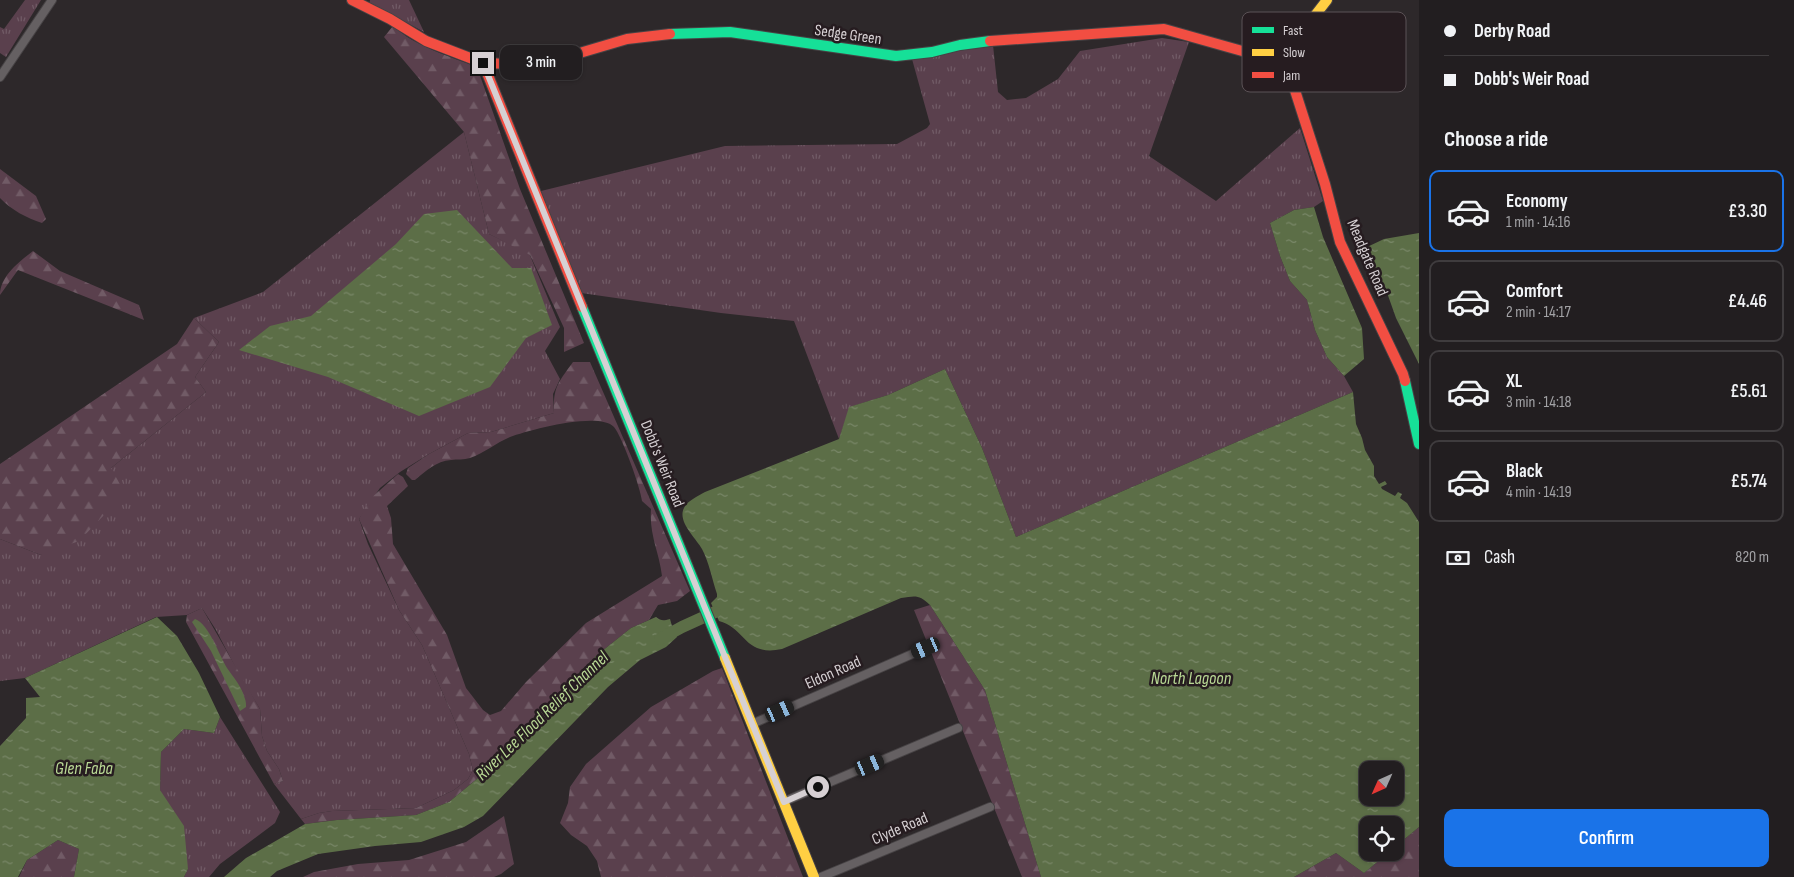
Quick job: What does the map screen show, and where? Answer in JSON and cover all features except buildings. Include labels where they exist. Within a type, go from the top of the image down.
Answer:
[{"type":"street","points":[[0,76],[52,0]]},
{"type":"street","name":"Sedge Green","points":[[352,0],[390,18],[426,40],[483,63],[539,65],[635,38],[657,34],[730,32],[896,56],[932,52],[960,45],[998,40],[1164,29],[1242,51]]},
{"type":"street","points":[[1318,12],[1327,0]]},
{"type":"street","name":"Dobb's Weir Road","points":[[483,63],[814,877]]},
{"type":"street","name":"Meadgate Road","points":[[1295,92],[1323,179],[1340,242],[1403,374],[1419,444]]},
{"type":"street","name":"Eldon Road","points":[[752,724],[926,648]]},
{"type":"street","points":[[784,802],[958,728]]},
{"type":"street","name":"Clyde Road","points":[[821,877],[990,807]]},
{"type":"green space","points":[[25,0],[41,0],[6,57],[0,53],[0,27],[4,29]]},
{"type":"green space","points":[[370,0],[409,0],[424,32],[369,5]]},
{"type":"green space","points":[[393,26],[422,45],[477,67],[520,189],[584,343],[564,352],[564,328],[530,255],[489,234],[464,132],[384,37]]},
{"type":"green space","points":[[1162,38],[1189,42],[1149,156],[1216,201],[1300,128],[1323,201],[1314,207],[1294,210],[1270,223],[1290,281],[1307,300],[1315,330],[1327,357],[1344,376],[1353,392],[1016,537],[982,448],[945,369],[888,395],[850,407],[839,439],[794,321],[721,313],[581,293],[541,191],[725,146],[897,144],[927,128],[930,124],[912,59],[993,45],[998,92],[1007,100],[1026,98],[1058,79],[1080,51]]},
{"type":"green space","points":[[464,132],[489,234],[529,253],[560,327],[545,351],[560,379],[553,394],[554,413],[491,432],[468,433],[429,454],[400,472],[380,488],[359,519],[368,544],[399,610],[422,645],[469,754],[473,770],[468,779],[454,790],[416,808],[332,811],[301,819],[274,784],[283,781],[279,769],[267,751],[262,736],[260,709],[202,608],[187,615],[156,617],[25,678],[0,681],[0,539],[41,555],[111,468],[206,392],[195,377],[219,342],[194,318],[263,292]]},
{"type":"green space","points":[[0,169],[36,196],[46,219],[42,223],[20,213],[0,198]]},
{"type":"green space","points":[[33,251],[60,271],[139,305],[144,320],[18,270],[0,295],[3,282],[7,276],[16,265]]},
{"type":"green space","points":[[194,318],[219,342],[195,377],[206,392],[111,468],[122,488],[105,514],[79,541],[41,555],[0,539],[0,464],[177,344]]},
{"type":"green space","points":[[573,362],[590,362],[690,591],[677,601],[658,605],[649,620],[631,628],[597,655],[516,737],[489,769],[449,802],[416,815],[305,824],[301,819],[332,811],[416,808],[454,790],[468,779],[473,770],[469,754],[422,645],[399,610],[359,519],[370,499],[398,474],[403,477],[408,486],[387,506],[391,518],[393,544],[447,635],[466,688],[483,710],[490,715],[501,711],[526,682],[586,623],[662,576],[651,527],[651,509],[642,501],[631,463],[622,441],[614,427],[606,423],[580,421],[532,430],[510,437],[470,458],[441,462],[415,480],[412,480],[406,474],[408,468],[429,454],[468,433],[491,432],[554,413],[554,397],[557,386]]},
{"type":"green space","points":[[930,605],[985,690],[1041,877],[1022,877],[914,610]]},
{"type":"green space","points":[[202,608],[260,709],[262,736],[267,751],[279,769],[283,781],[274,784],[186,622],[187,615]]},
{"type":"green space","points":[[722,668],[803,877],[601,877],[597,861],[587,846],[571,835],[560,823],[568,803],[570,787],[586,764],[651,707],[713,671]]},
{"type":"green space","points":[[220,717],[280,812],[275,823],[220,864],[209,877],[184,877],[188,869],[160,790],[161,752],[184,729],[214,733]]},
{"type":"green space","points":[[504,816],[514,864],[494,877],[303,877],[314,872],[358,864],[409,860],[466,842]]},
{"type":"green space","points":[[1419,827],[1419,877],[1294,877],[1336,853],[1364,873],[1378,861],[1404,861],[1404,840]]},
{"type":"green space","points":[[58,840],[79,849],[74,877],[19,877],[27,860]]},
{"type":"water","points":[[1314,207],[1323,237],[1362,328],[1364,359],[1344,376],[1327,357],[1315,330],[1307,300],[1290,281],[1270,223],[1294,210]]},
{"type":"water","points":[[457,210],[512,268],[531,268],[552,325],[526,338],[490,387],[419,416],[328,377],[239,350],[270,326],[311,316],[396,244],[424,214]]},
{"type":"water","points":[[1419,233],[1419,364],[1396,318],[1385,287],[1371,263],[1365,248],[1384,239]]},
{"type":"water","name":"North Lagoon","points":[[945,369],[982,448],[1016,537],[1353,392],[1356,424],[1365,450],[1374,466],[1374,476],[1379,484],[1385,481],[1387,484],[1381,487],[1382,489],[1395,496],[1398,492],[1402,494],[1400,498],[1407,503],[1419,522],[1419,827],[1404,840],[1404,816],[1359,816],[1359,861],[1378,861],[1364,873],[1336,853],[1294,877],[1041,877],[985,690],[926,601],[917,597],[901,598],[782,649],[769,650],[752,646],[735,629],[719,621],[711,603],[717,597],[717,594],[707,559],[683,519],[685,505],[705,492],[839,439],[849,407],[888,395]]},
{"type":"water","name":"Glen Faba","points":[[157,617],[177,636],[199,673],[220,717],[214,733],[184,729],[161,752],[160,790],[184,826],[188,869],[184,877],[74,877],[79,849],[58,840],[27,860],[18,877],[0,877],[0,746],[26,718],[26,698],[40,697],[25,678]]},
{"type":"water","points":[[656,617],[662,620],[670,619],[671,629],[677,637],[666,647],[640,660],[608,687],[483,816],[464,827],[421,842],[318,854],[277,871],[270,877],[224,877],[246,858],[305,824],[416,815],[449,802],[489,769],[516,737],[597,655],[631,628]]},
{"type":"water","points":[[195,619],[209,633],[227,668],[242,691],[246,707],[240,711],[211,651],[192,622]]},
{"type":"waterway","name":"River Lee Flood Relief Channel","points":[[660,639],[715,612]]},
{"type":"traffic: fast","points":[[670,34],[730,32],[896,56],[932,52],[960,45],[990,41]]},
{"type":"traffic: fast","points":[[582,307],[725,658]]},
{"type":"traffic: fast","points":[[1405,381],[1419,444]]},
{"type":"traffic: slow","points":[[1318,12],[1327,0]]},
{"type":"traffic: slow","points":[[725,658],[814,877]]},
{"type":"traffic: jam","points":[[352,0],[390,19],[426,41],[483,63],[539,65],[627,39],[670,34]]},
{"type":"traffic: jam","points":[[990,41],[1164,29],[1242,51]]},
{"type":"traffic: jam","points":[[483,63],[582,307]]},
{"type":"traffic: jam","points":[[1296,92],[1325,184],[1340,242],[1405,381]]},
{"type":"route","points":[[483,63],[784,802],[818,787]]}]
